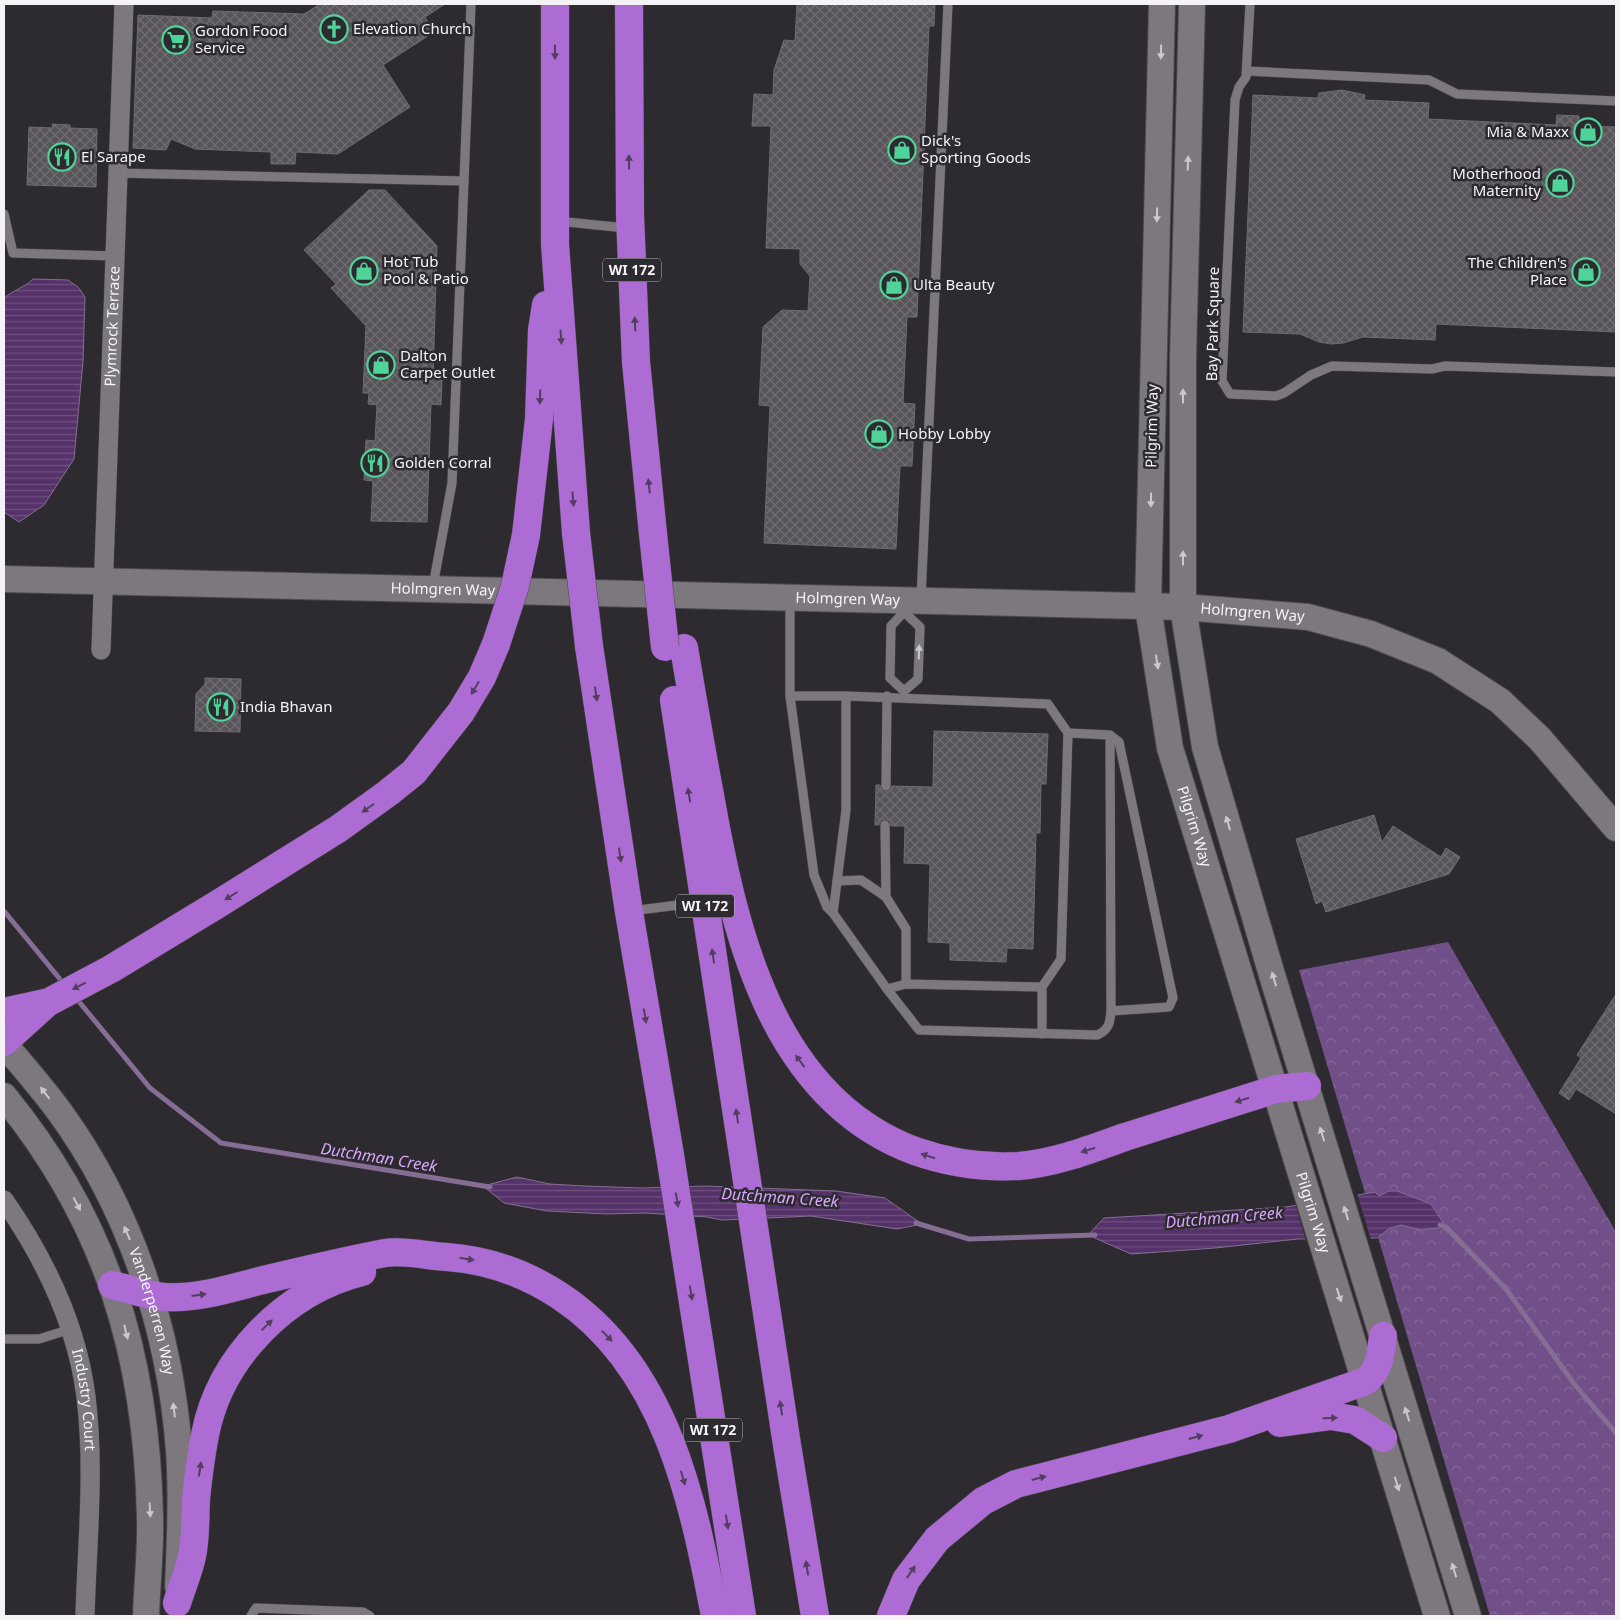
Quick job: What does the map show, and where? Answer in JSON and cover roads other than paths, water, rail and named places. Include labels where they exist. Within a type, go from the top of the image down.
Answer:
[{"type":"highway","name":"WI 172","points":[[554,4],[555,232],[576,533],[589,646],[628,912],[670,1155],[742,1616]]},
{"type":"highway","name":"WI 172","points":[[628,4],[630,229],[636,362],[654,542],[674,647],[705,902],[815,1616]]},
{"type":"highway","points":[[4,1043],[47,1003],[111,969],[338,829],[414,772],[461,712],[482,676],[496,644],[515,586],[526,535],[539,419],[542,330],[555,232]]},
{"type":"highway","points":[[674,647],[723,869],[740,932],[763,994],[787,1041],[817,1082],[835,1102],[856,1120],[890,1142],[932,1157],[973,1166],[1018,1166],[1059,1159],[1276,1089],[1307,1086]]},
{"type":"highway","points":[[4,1012],[47,1003]]},
{"type":"highway","points":[[112,1285],[150,1295],[174,1297],[203,1295],[389,1252],[466,1258],[510,1269],[542,1284],[579,1309],[610,1339],[641,1380],[678,1461],[701,1541],[715,1616]]},
{"type":"highway","points":[[177,1609],[192,1556],[197,1492],[206,1433],[220,1393],[233,1365],[254,1338],[279,1314],[304,1295],[349,1275],[419,1255]]},
{"type":"highway","points":[[891,1616],[906,1580],[937,1539],[983,1501],[1016,1484],[1229,1429],[1366,1380],[1372,1376],[1380,1360],[1384,1336]]},
{"type":"highway","points":[[1229,1429],[1331,1416],[1355,1420],[1383,1438]]},
{"type":"street","name":"Plymrock Terrace","points":[[101,650],[124,4]]},
{"type":"street","name":"Pilgrim Way","points":[[1162,4],[1148,608],[1170,748],[1306,1183],[1324,1248],[1437,1616]]},
{"type":"street","name":"Pilgrim Way","points":[[1192,4],[1183,358],[1183,607],[1206,747],[1468,1616]]},
{"type":"street","name":"Holmgren Way","points":[[4,579],[790,599],[910,605],[1183,607],[1308,617],[1371,634],[1438,661],[1500,701],[1540,740],[1616,828]]},
{"type":"street","name":"Vanderperren Way","points":[[4,1043],[60,1112],[88,1155],[124,1226],[150,1295],[170,1378],[179,1450],[180,1516],[177,1609]]},
{"type":"street","name":"Vanderperren Way","points":[[4,1096],[34,1132],[57,1168],[86,1222],[112,1285],[132,1356],[147,1449],[150,1519],[146,1616]]},
{"type":"street","name":"Industry Court","points":[[4,1200],[26,1232],[48,1270],[71,1329],[86,1396],[90,1447],[85,1616]]},
{"type":"lane","points":[[432,590],[452,483],[470,4]]},
{"type":"lane","points":[[910,605],[891,626],[890,678],[904,691],[918,679],[920,627],[910,605],[948,4]]},
{"type":"lane","points":[[1250,4],[1247,71],[1429,80],[1457,94],[1616,101]]},
{"type":"lane","name":"Bay Park Square","points":[[1247,71],[1235,100],[1222,381],[1230,394],[1276,396],[1318,371],[1342,365],[1432,369],[1445,366],[1616,372]]},
{"type":"lane","points":[[118,173],[464,181]]},
{"type":"lane","points":[[4,214],[13,253],[115,256]]},
{"type":"lane","points":[[555,232],[630,229]]},
{"type":"lane","points":[[790,599],[790,696],[814,875],[827,907],[919,1030],[1097,1035],[1105,1031],[1110,1025],[1112,1011],[1110,735]]},
{"type":"lane","points":[[790,696],[887,696],[1048,704],[1068,733],[1061,959],[1042,987],[1042,1034]]},
{"type":"lane","points":[[832,913],[846,810],[846,696]]},
{"type":"lane","points":[[886,786],[887,696]]},
{"type":"lane","points":[[1068,733],[1110,735],[1119,742],[1173,998],[1169,1007],[1112,1011]]},
{"type":"lane","points":[[885,826],[886,897]]},
{"type":"lane","points":[[836,881],[861,880],[886,897],[906,929],[906,984]]},
{"type":"lane","points":[[628,912],[705,902]]},
{"type":"lane","points":[[887,989],[906,984],[1042,987]]},
{"type":"lane","points":[[4,1339],[39,1339],[71,1329]]},
{"type":"lane","points":[[252,1616],[256,1608],[363,1612],[370,1616]]},
{"type":"water","points":[[33,279],[68,280],[78,287],[85,297],[83,361],[74,459],[44,505],[19,522],[4,512],[4,298]]},
{"type":"water","points":[[517,1177],[550,1184],[585,1186],[642,1188],[706,1186],[836,1191],[885,1198],[922,1224],[897,1229],[811,1216],[722,1220],[707,1217],[645,1213],[607,1214],[547,1211],[504,1203],[483,1186]]},
{"type":"water","points":[[1389,1191],[1397,1191],[1431,1204],[1446,1227],[1421,1230],[1401,1225],[1390,1228],[1377,1238],[1298,1239],[1215,1248],[1131,1254],[1088,1235],[1104,1218],[1286,1207],[1375,1192],[1379,1196]]},
{"type":"waterway","name":"Dutchman Creek","points":[[4,911],[64,984]]},
{"type":"waterway","name":"Dutchman Creek","points":[[76,998],[150,1088],[221,1143],[490,1187]]},
{"type":"waterway","name":"Dutchman Creek","points":[[916,1223],[969,1239],[1095,1235]]},
{"type":"waterway","name":"Dutchman Creek","points":[[1440,1225],[1446,1227],[1506,1289],[1575,1385],[1616,1433]]},
{"type":"place","name":"Elevation Church","points":[[334,29]]},
{"type":"place","name":"Gordon Food Service","points":[[176,40]]},
{"type":"place","name":"Mia & Maxx","points":[[1588,132]]},
{"type":"place","name":"Dick's Sporting Goods","points":[[902,150]]},
{"type":"place","name":"El Sarape","points":[[62,157]]},
{"type":"place","name":"Motherhood Maternity","points":[[1560,183]]},
{"type":"place","name":"Hot Tub Pool & Patio","points":[[364,271]]},
{"type":"place","name":"The Children's Place","points":[[1586,272]]},
{"type":"place","name":"Ulta Beauty","points":[[894,285]]},
{"type":"place","name":"Dalton Carpet Outlet","points":[[381,365]]},
{"type":"place","name":"Hobby Lobby","points":[[879,434]]},
{"type":"place","name":"Golden Corral","points":[[375,463]]},
{"type":"place","name":"India Bhavan","points":[[221,707]]}]
